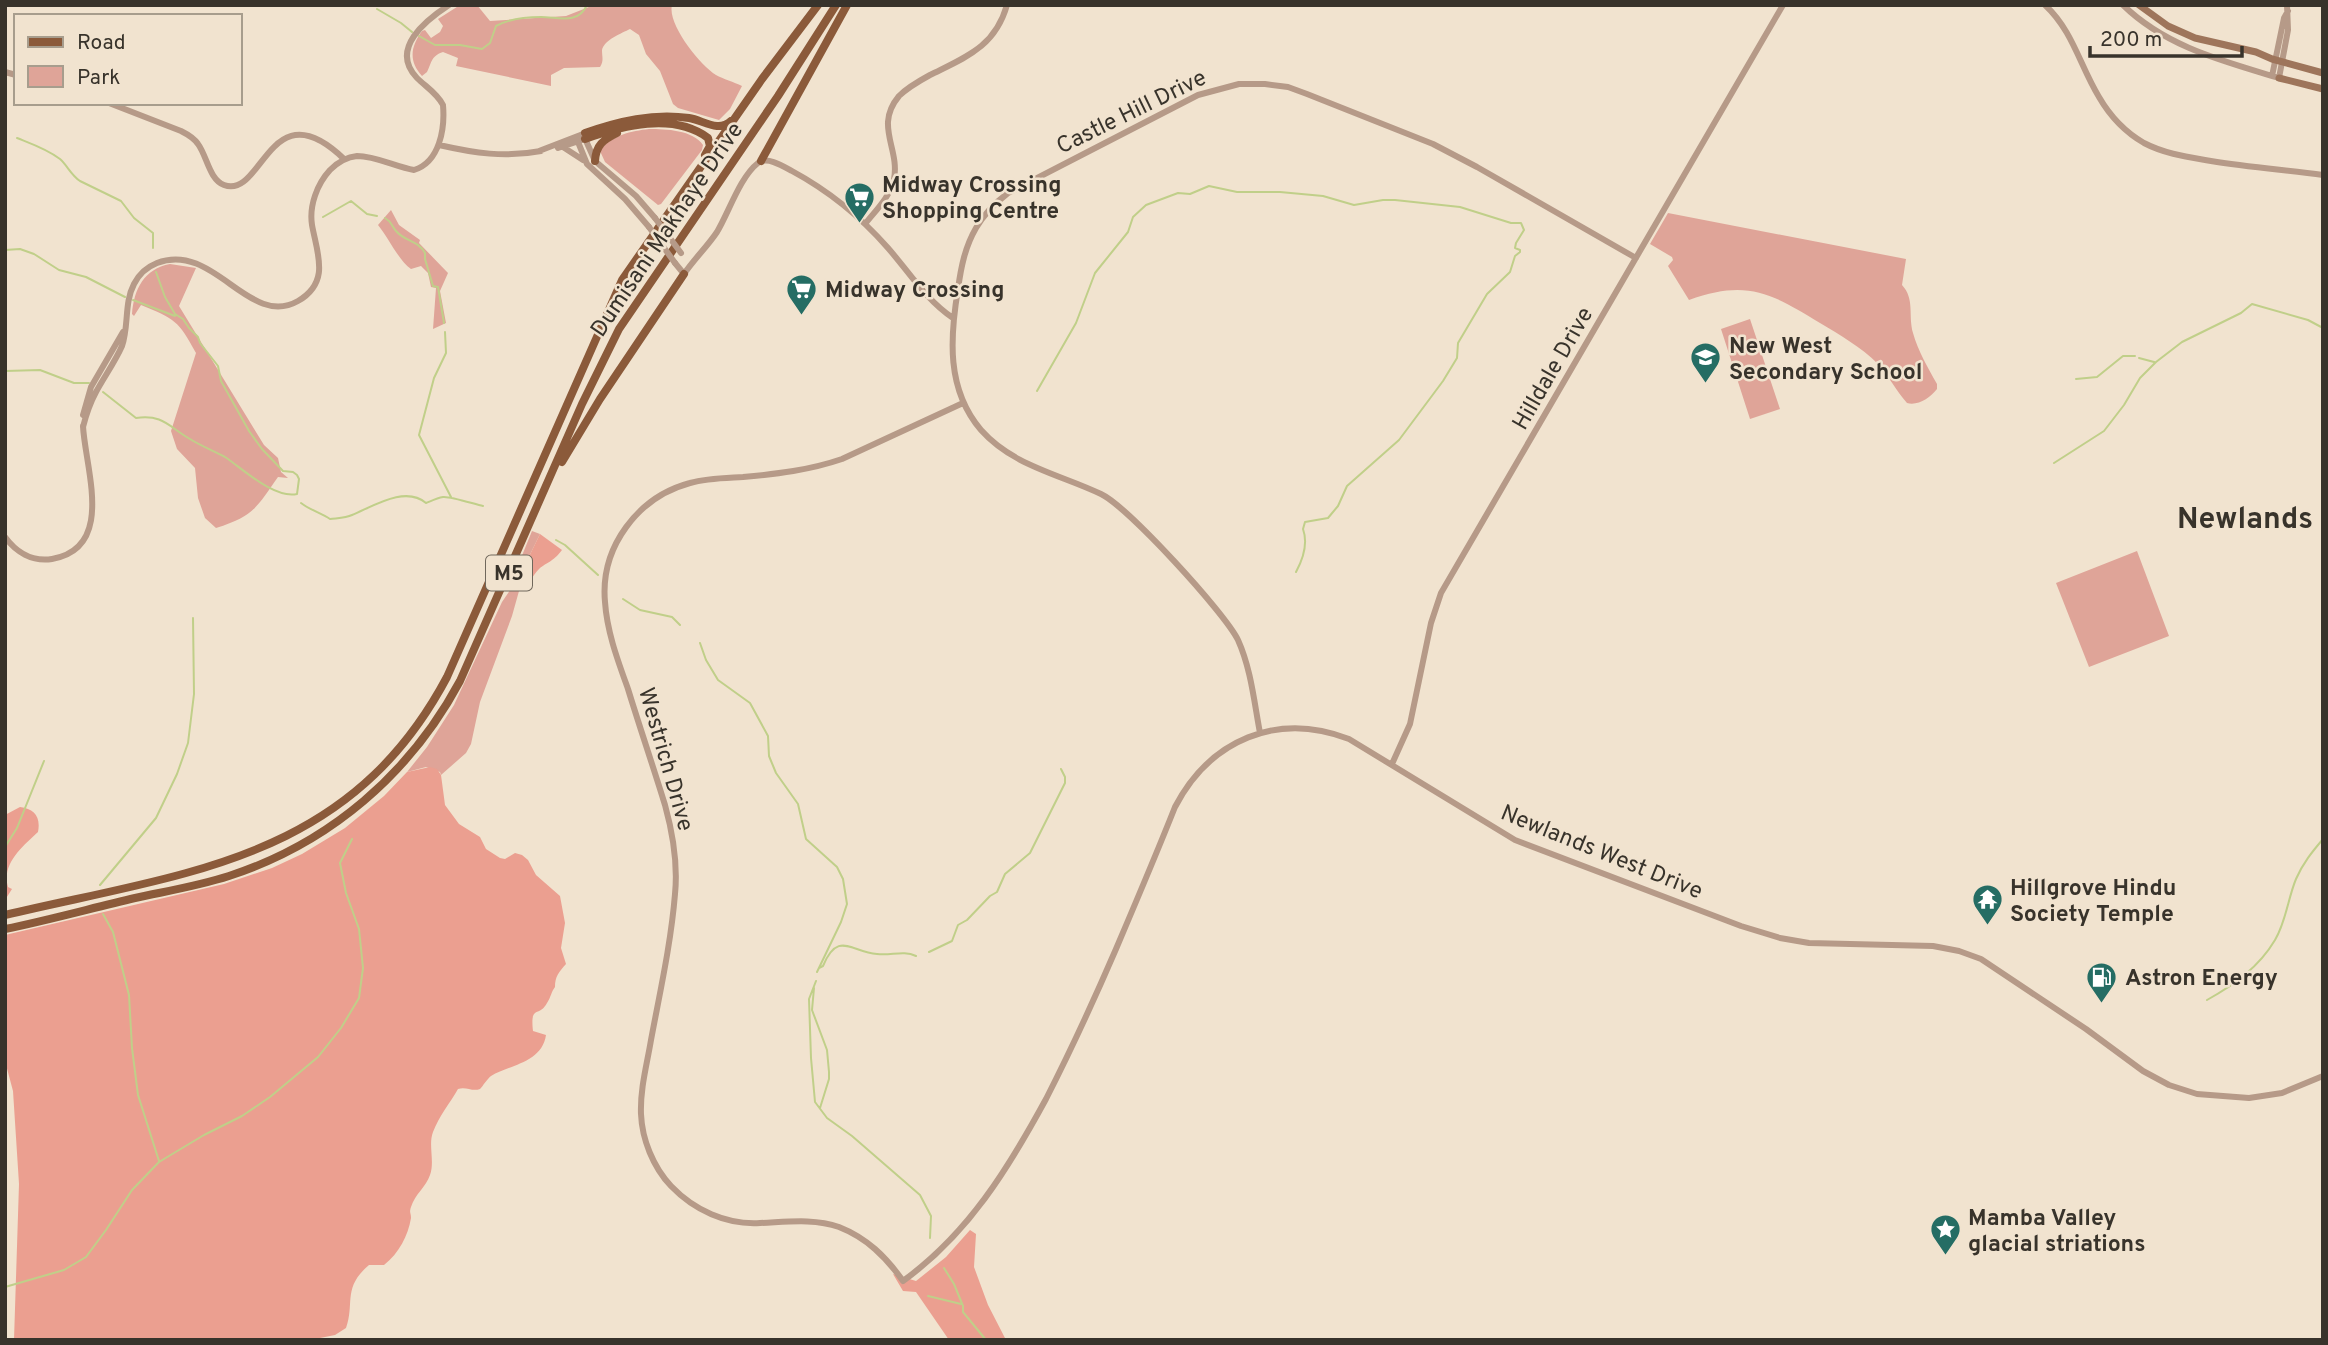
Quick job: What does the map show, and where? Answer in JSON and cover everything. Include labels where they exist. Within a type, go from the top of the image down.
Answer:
[{"type":"main road","name":"Dumisani Makhaye Drive","points":[[6,915],[195,872],[264,848],[323,816],[364,784],[390,758],[424,718],[447,677],[614,295],[636,258],[818,5]]},
{"type":"main road","name":"Dumisani Makhaye Drive","points":[[6,929],[192,886],[251,868],[308,841],[366,801],[407,760],[453,695],[582,404],[619,329],[778,96],[836,5]]},
{"type":"main road","points":[[761,160],[847,5]]},
{"type":"main road","points":[[2139,5],[2180,32],[2323,73]]},
{"type":"main road","points":[[2275,77],[2323,89]]},
{"type":"main road","points":[[581,138],[642,117],[694,118],[723,127],[738,114]]},
{"type":"main road","points":[[581,138],[642,124],[671,125],[704,135],[710,141],[708,151],[668,213]]},
{"type":"main road","points":[[591,162],[604,139],[629,127]]},
{"type":"main road","points":[[541,497],[600,399],[684,274]]},
{"type":"street","points":[[5,537],[20,552],[44,560],[65,555],[85,538],[91,525],[93,508],[83,427],[92,399],[121,347],[129,298],[135,281],[144,270],[169,260],[183,260],[208,268],[258,303],[276,306],[300,300],[316,283],[319,273],[320,260],[312,213],[316,191],[328,172],[344,159],[364,157],[414,170],[428,163],[439,145],[443,105],[410,68],[407,51],[421,25],[449,5]]},
{"type":"street","points":[[866,224],[886,198],[893,180],[894,162],[887,122],[891,108],[908,88],[979,50],[993,34],[1006,5]]},
{"type":"street","name":"Hilldale Drive","points":[[1392,764],[1410,724],[1431,623],[1441,593],[1783,5]]},
{"type":"street","points":[[2045,5],[2068,32],[2108,112],[2129,133],[2144,143],[2185,157],[2323,175]]},
{"type":"street","points":[[2123,5],[2143,22],[2179,44],[2275,77],[2288,8]]},
{"type":"street","name":"Castle Hill Drive","points":[[1260,733],[1248,668],[1236,636],[1185,575],[1112,500],[1010,455],[978,427],[963,403],[952,362],[953,318],[963,257],[985,215],[1008,193],[1198,95],[1239,84],[1265,84],[1288,87],[1433,144],[1636,258]]},
{"type":"street","points":[[114,105],[192,137],[214,176],[227,186],[245,180],[278,143],[287,137],[300,134],[309,135],[324,143],[344,159]]},
{"type":"street","points":[[439,145],[502,156],[562,147],[581,138]]},
{"type":"street","points":[[539,151],[581,138]]},
{"type":"street","points":[[581,138],[591,162],[649,227],[684,274],[717,232],[746,178],[761,160],[785,167],[818,185],[866,224],[932,301],[953,318]]},
{"type":"street","points":[[562,147],[591,162],[636,196],[690,265]]},
{"type":"street","name":"Westrich Drive","points":[[903,1281],[869,1243],[839,1227],[811,1222],[742,1223],[698,1209],[665,1180],[649,1152],[644,1133],[642,1096],[672,919],[676,861],[665,805],[607,620],[605,586],[613,550],[624,530],[641,510],[673,489],[692,482],[777,474],[824,465],[963,403]]},
{"type":"street","name":"Newlands West Drive","points":[[903,1281],[950,1242],[990,1194],[1017,1153],[1077,1038],[1175,807],[1188,784],[1222,750],[1260,733],[1291,728],[1335,733],[1361,745],[1515,839],[1755,930],[1780,938],[1816,943],[1947,948],[1981,959],[2086,1029],[2143,1071],[2169,1085],[2197,1094],[2249,1098],[2294,1089],[2323,1076]]},
{"type":"green space","points":[[460,5],[477,5],[490,21],[566,16],[594,5],[672,5],[672,13],[680,33],[702,63],[716,75],[742,86],[730,109],[719,120],[678,108],[673,104],[660,71],[646,54],[639,35],[630,29],[603,46],[600,67],[564,68],[551,75],[551,86],[456,66],[458,58],[443,52],[434,57],[422,76],[413,59],[413,48],[418,37],[425,30],[431,38],[440,32],[443,26],[438,19]]},
{"type":"green space","points":[[649,129],[686,133],[703,145],[702,150],[658,205],[605,162],[600,151],[616,138]]},
{"type":"green space","points":[[391,210],[399,225],[420,240],[419,243],[448,273],[440,291],[446,323],[433,329],[436,288],[431,287],[428,273],[421,266],[411,269],[407,265],[378,225]]},
{"type":"green space","points":[[1668,213],[1906,259],[1902,285],[1909,296],[1913,333],[1937,389],[1924,400],[1907,403],[1878,364],[1865,352],[1772,297],[1743,290],[1709,294],[1689,300],[1668,266],[1673,260],[1672,257],[1650,244]]},
{"type":"green space","points":[[170,264],[196,268],[179,306],[264,445],[278,458],[281,472],[288,478],[278,477],[259,504],[247,515],[216,528],[205,518],[198,498],[195,468],[177,449],[171,431],[196,353],[180,327],[169,318],[141,305],[134,316],[132,314],[135,296],[147,275]]},
{"type":"green space","points":[[1750,319],[1780,409],[1750,419],[1721,329]]},
{"type":"green space","points":[[532,531],[540,534],[520,575],[512,616],[480,702],[471,744],[466,753],[441,775],[440,772],[426,767],[407,772],[454,705],[502,602],[513,586]]},
{"type":"green space","points":[[2137,551],[2169,636],[2089,667],[2056,583]]},
{"type":"shaded area","points":[[540,534],[562,550],[539,569],[519,591],[520,575]]},
{"type":"shaded area","points":[[430,767],[437,769],[441,775],[445,805],[459,824],[480,837],[486,849],[500,858],[505,859],[515,853],[522,855],[536,875],[560,896],[565,923],[561,948],[566,964],[558,974],[547,1003],[533,1017],[533,1031],[546,1035],[538,1052],[524,1062],[491,1076],[480,1089],[458,1089],[441,1115],[431,1142],[430,1175],[413,1202],[405,1238],[384,1265],[369,1265],[355,1281],[346,1328],[335,1335],[310,1340],[14,1340],[19,1184],[13,1091],[5,1061],[5,935],[224,884],[272,868],[302,854],[345,828],[384,796],[407,772]]},
{"type":"shaded area","points":[[20,807],[35,814],[38,832],[10,863],[7,879],[8,887],[12,889],[5,900],[5,815]]},
{"type":"shaded area","points":[[970,1230],[976,1234],[974,1267],[988,1305],[1006,1340],[949,1340],[916,1292],[903,1291],[893,1274],[916,1281],[946,1257]]},
{"type":"waterway","points":[[419,36],[435,45],[460,45],[482,49],[490,43],[496,26],[530,17],[573,18],[587,5]]},
{"type":"waterway","points":[[377,9],[412,32]]},
{"type":"waterway","points":[[17,138],[50,152],[80,181],[121,201],[134,218],[153,233],[153,248]]},
{"type":"waterway","points":[[1037,391],[1076,323],[1095,273],[1128,232],[1133,217],[1146,205],[1178,193],[1190,194],[1209,186],[1237,192],[1323,196],[1354,205],[1395,200],[1460,207],[1511,223],[1521,223],[1524,230],[1515,248],[1520,252],[1515,256],[1510,272],[1487,294],[1458,343],[1457,358],[1443,381],[1399,440],[1347,486],[1338,506],[1328,518],[1305,522],[1304,551],[1296,572]]},
{"type":"waterway","points":[[323,217],[351,201],[367,214],[377,216]]},
{"type":"waterway","points":[[385,218],[399,234],[419,246],[425,253],[433,286],[438,287],[444,323]]},
{"type":"waterway","points":[[5,250],[20,249],[34,254],[59,270],[86,277],[125,297]]},
{"type":"waterway","points":[[103,392],[136,418],[153,418],[165,422],[194,442],[225,457],[269,488],[297,494],[297,475],[283,471],[249,431],[221,381],[218,366],[198,337],[183,319],[175,314],[165,297],[156,272]]},
{"type":"waterway","points":[[133,300],[175,316]]},
{"type":"waterway","points":[[2054,463],[2104,431],[2140,378],[2156,362],[2182,342],[2241,313],[2252,304],[2308,320],[2323,328]]},
{"type":"waterway","points":[[445,332],[446,353],[434,378],[419,435],[451,497]]},
{"type":"waterway","points":[[2076,379],[2097,377],[2123,356],[2135,356]]},
{"type":"waterway","points":[[2139,358],[2154,362]]},
{"type":"waterway","points":[[5,371],[40,370],[74,383],[89,383]]},
{"type":"waterway","points":[[301,503],[330,519],[350,516],[389,499],[408,496],[426,503],[446,497],[483,506]]},
{"type":"waterway","points":[[556,540],[598,575]]},
{"type":"waterway","points":[[623,599],[640,610],[672,617],[680,625]]},
{"type":"waterway","points":[[100,885],[156,818],[188,743],[194,694],[193,618]]},
{"type":"waterway","points":[[700,643],[718,680],[750,703],[768,736],[769,756],[776,773],[798,804],[806,839],[837,867],[843,879],[847,904],[817,972]]},
{"type":"waterway","points":[[5,847],[17,828],[44,761]]},
{"type":"waterway","points":[[929,952],[952,941],[958,925],[997,892],[1005,874],[1030,853],[1065,783],[1061,769]]},
{"type":"waterway","points":[[5,1287],[64,1270],[86,1257],[132,1190],[159,1162],[242,1116],[270,1097],[318,1057],[341,1028],[359,998],[363,968],[359,929],[346,893],[340,863],[352,839]]},
{"type":"waterway","points":[[2207,1000],[2245,974],[2269,950],[2282,926],[2299,873],[2323,839]]},
{"type":"waterway","points":[[103,914],[113,932],[129,995],[138,1095],[159,1161]]},
{"type":"waterway","points":[[819,968],[834,949],[840,946],[877,954],[906,953],[916,956]]},
{"type":"waterway","points":[[816,981],[809,999],[815,1102],[827,1118],[920,1195],[931,1216],[930,1238]]},
{"type":"waterway","points":[[814,988],[812,1010],[827,1050],[829,1072],[820,1108]]},
{"type":"waterway","points":[[944,1268],[954,1284],[963,1312],[986,1340]]},
{"type":"waterway","points":[[928,1296],[961,1304]]},
{"type":"place","name":"Midway Crossing Shopping Centre","points":[[859,224]]},
{"type":"place","name":"Midway Crossing","points":[[802,316]]},
{"type":"place","name":"New West Secondary School","points":[[1706,385]]},
{"type":"place","name":"Hillgrove Hindu Society Temple","points":[[1987,927]]},
{"type":"place","name":"Astron Energy","points":[[2102,1004]]},
{"type":"place","name":"Mamba Valley glacial striations","points":[[1945,1257]]},
{"type":"district","name":"Newlands","points":[[2245,518]]}]
